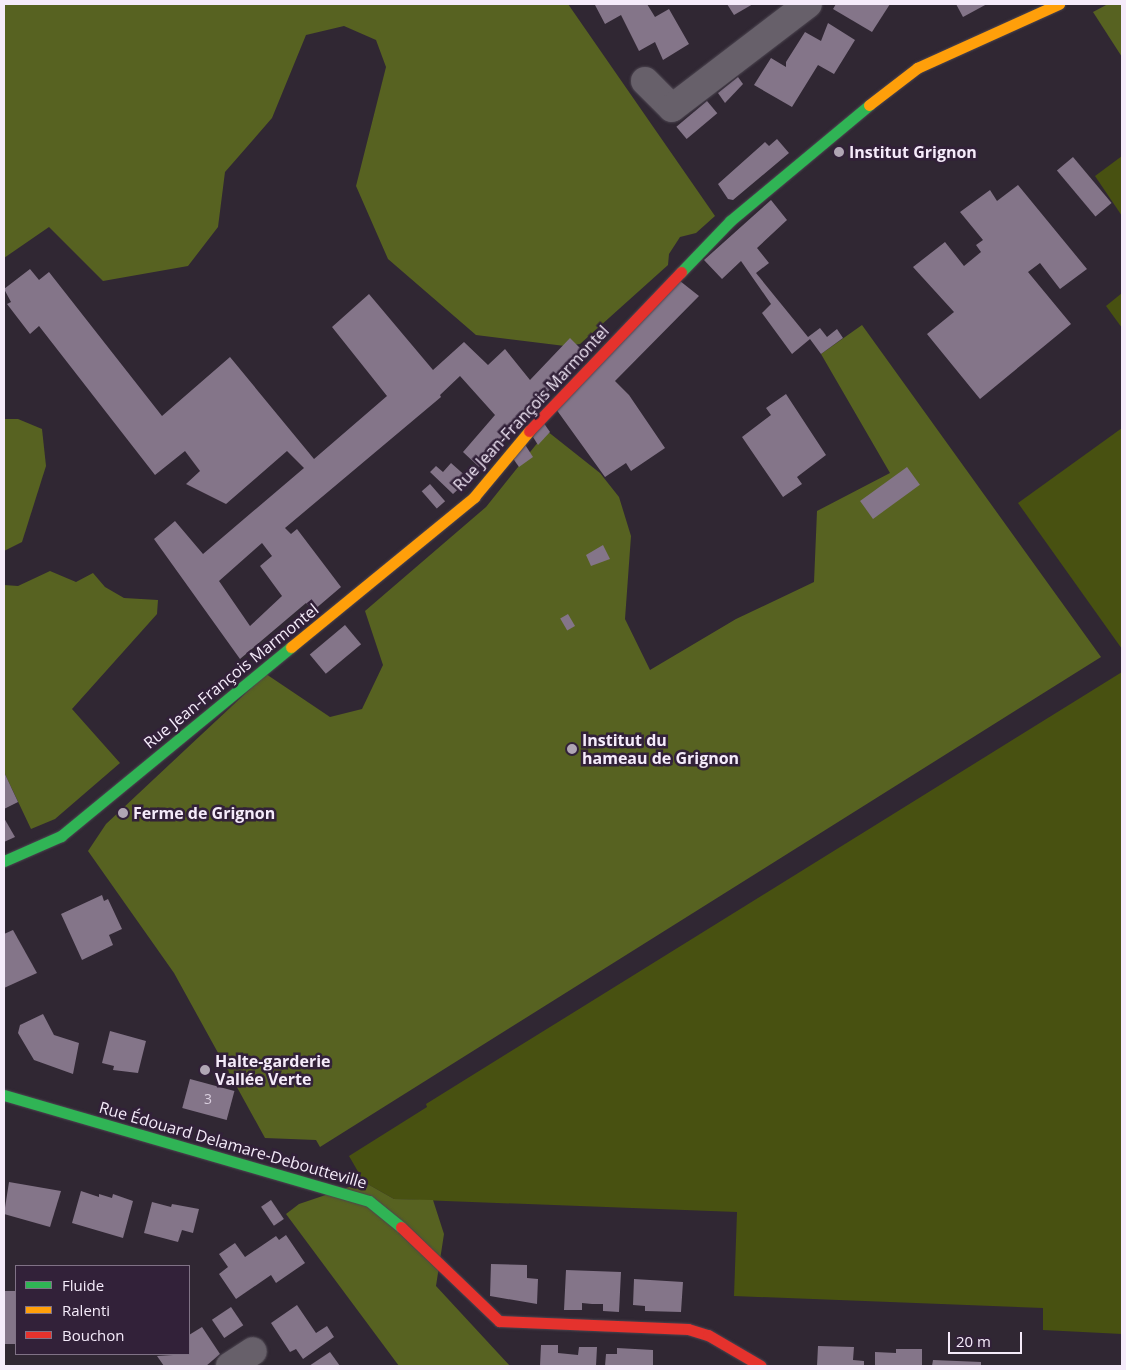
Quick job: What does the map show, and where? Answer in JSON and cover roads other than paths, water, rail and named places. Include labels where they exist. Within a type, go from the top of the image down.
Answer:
[{"type":"street","points":[[645,81],[672,108],[808,4]]},
{"type":"street","name":"Rue Jean-François Marmontel","points":[[4,861],[61,836],[474,497],[553,403],[730,221],[896,82],[917,68],[1059,4]]},
{"type":"street","name":"Rue Édouard Delamare-Deboutteville","points":[[4,1095],[369,1202],[386,1213],[499,1321],[688,1329],[708,1335],[761,1366]]},
{"type":"street","points":[[230,1366],[253,1351]]},
{"type":"place","name":"Institut Grignon","points":[[839,152]]},
{"type":"place","name":"Institut du hameau de Grignon","points":[[572,749]]},
{"type":"place","name":"Ferme de Grignon","points":[[123,813]]},
{"type":"place","name":"Halte-garderie Vallée Verte","points":[[205,1070]]}]
